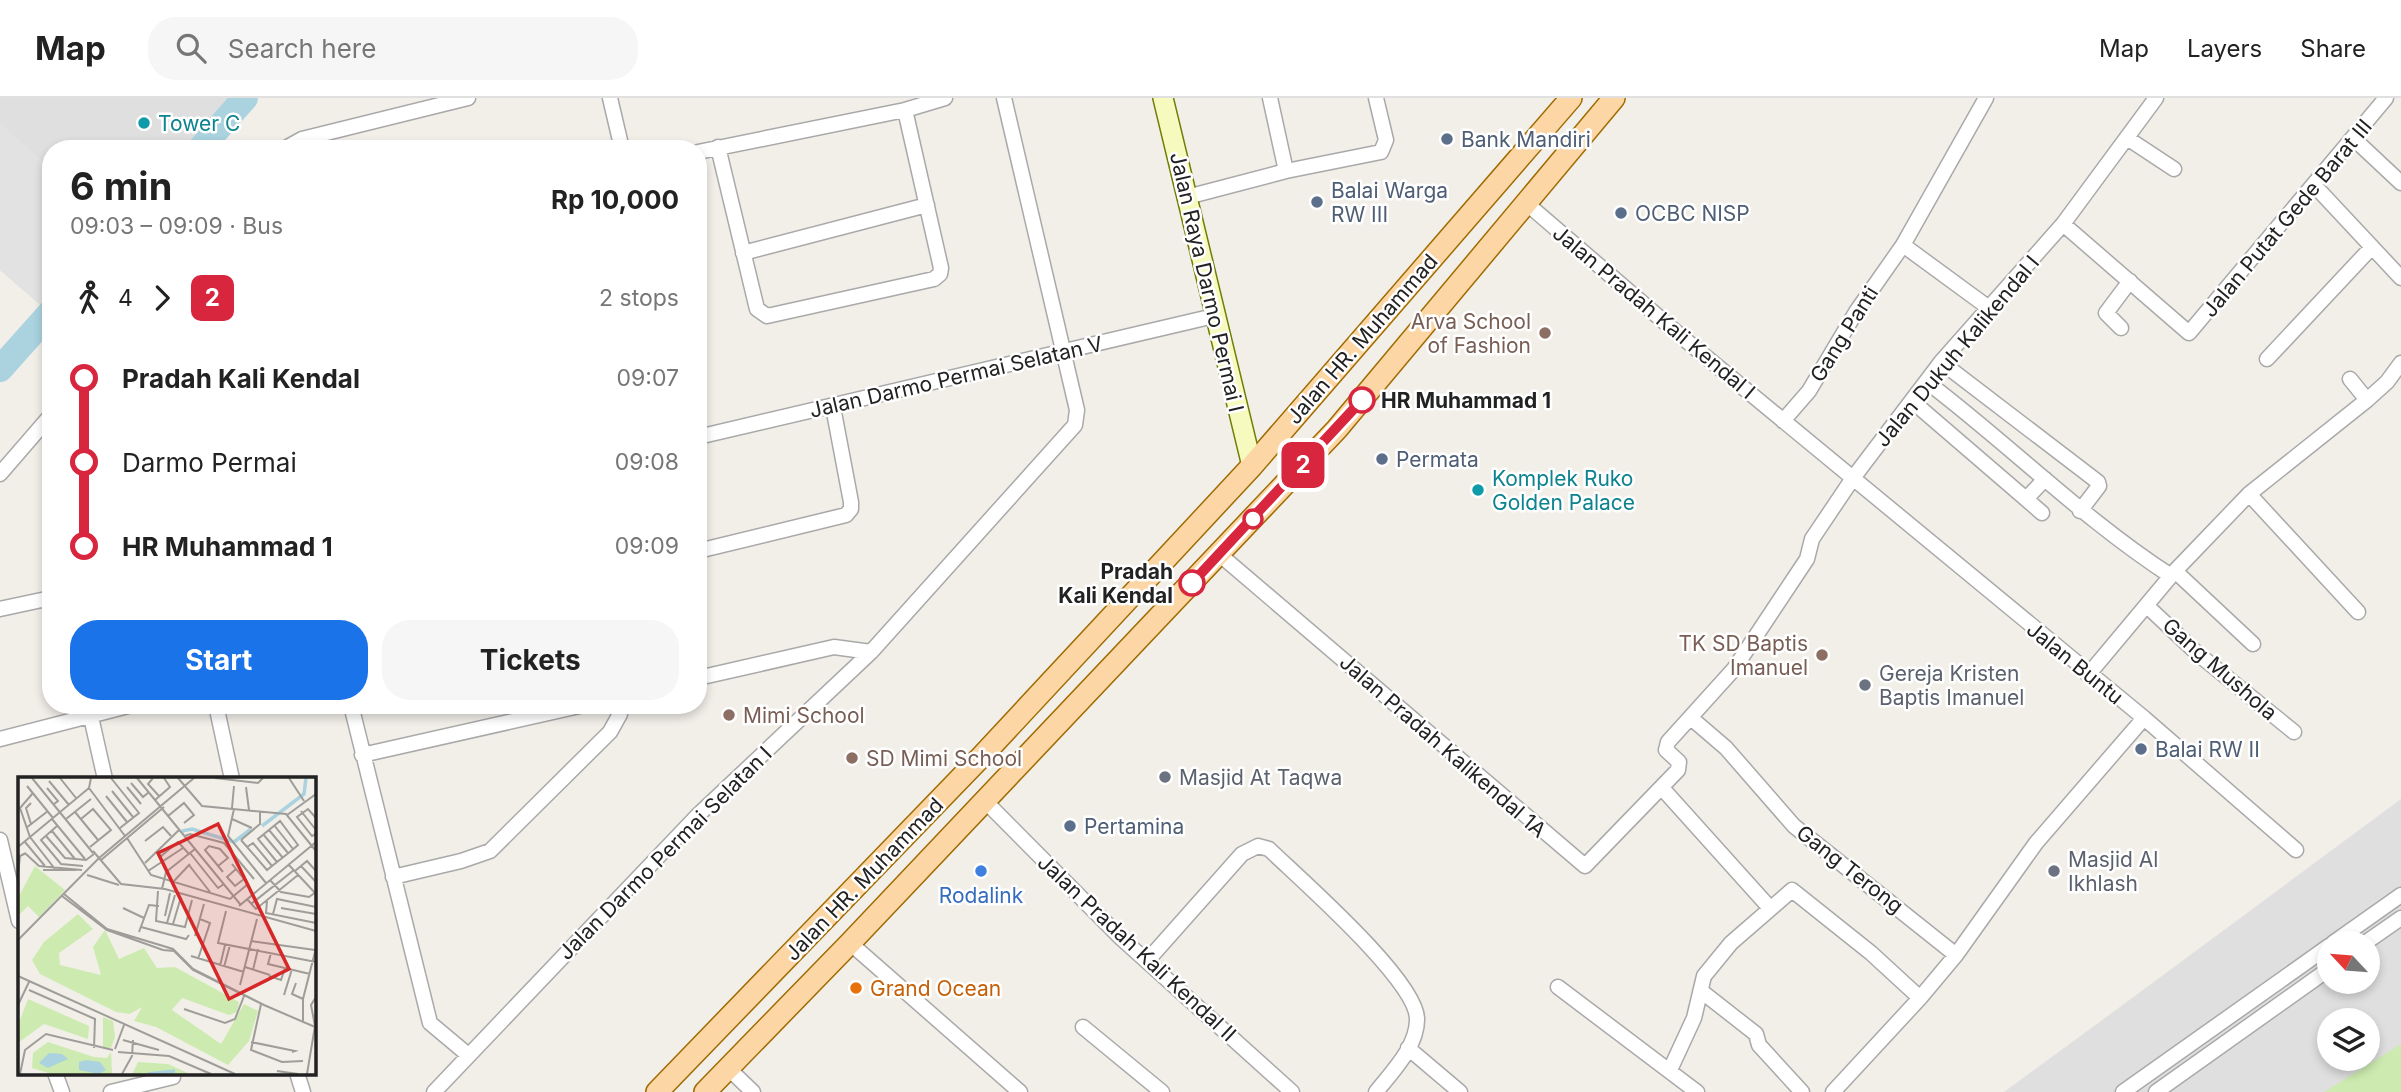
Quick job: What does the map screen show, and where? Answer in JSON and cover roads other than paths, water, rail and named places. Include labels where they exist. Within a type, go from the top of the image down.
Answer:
[{"type":"main road","name":"Jalan HR. Muhammad","points":[[657,1092],[1093,639],[1252,466],[1571,98]]},
{"type":"main road","name":"Jalan HR. Muhammad","points":[[705,1092],[857,936],[1337,429],[1615,98]]},
{"type":"main road","points":[[1093,639],[1117,662]]},
{"type":"main road","points":[[873,870],[885,887],[898,891]]},
{"type":"main road","points":[[838,906],[851,912],[857,936]]},
{"type":"street","points":[[300,140],[468,98]]},
{"type":"street","points":[[610,98],[620,140]]},
{"type":"street","points":[[707,150],[905,110],[945,98]]},
{"type":"street","points":[[1004,98],[1063,351]]},
{"type":"street","name":"Jalan Raya Darmo Permai I","points":[[1163,98],[1252,466]]},
{"type":"street","points":[[1270,98],[1286,171]]},
{"type":"street","points":[[1187,197],[1286,171],[1381,152],[1386,140],[1376,98]]},
{"type":"street","name":"Gang Panti","points":[[1783,421],[1809,390],[1856,312],[1903,245],[1986,98]]},
{"type":"street","name":"Jalan Dukuh Kalikendal I","points":[[1662,789],[1680,766],[1666,750],[1668,742],[1742,659],[1807,559],[1812,539],[1853,478],[1941,362],[2063,224],[2157,98]]},
{"type":"street","name":"Jalan Putat Gede Barat III","points":[[2130,281],[2186,332],[2193,331],[2386,98]]},
{"type":"street","points":[[718,148],[757,309],[767,316],[934,279],[941,268],[905,110]]},
{"type":"street","points":[[2127,138],[2174,169]]},
{"type":"street","points":[[2353,138],[2401,183]]},
{"type":"street","points":[[2314,185],[2401,278]]},
{"type":"street","name":"Jalan Pradah Kali Kendal I","points":[[1525,202],[1853,478]]},
{"type":"street","points":[[743,253],[927,205]]},
{"type":"street","points":[[2063,224],[2130,281],[2106,313],[2121,328]]},
{"type":"street","points":[[1903,245],[1989,308]]},
{"type":"street","points":[[2267,359],[2372,247]]},
{"type":"street","name":"Jalan Darmo Permai Selatan V","points":[[707,435],[1214,316]]},
{"type":"street","name":"Jalan Darmo Permai Selatan I","points":[[434,1092],[467,1054],[697,816],[871,652],[1075,425],[1077,410],[1063,351]]},
{"type":"street","points":[[1941,362],[2098,482],[2099,486],[2080,511]]},
{"type":"street","points":[[2088,675],[2173,573],[2249,494],[2367,400],[2401,363]]},
{"type":"street","points":[[2350,379],[2367,400]]},
{"type":"street","points":[[1927,382],[1989,430],[2080,511],[2173,573],[2253,644]]},
{"type":"street","points":[[1912,401],[2042,513]]},
{"type":"street","points":[[707,549],[846,515],[851,509],[851,502],[833,407]]},
{"type":"street","points":[[0,474],[42,425]]},
{"type":"street","name":"Jalan Buntu","points":[[1853,478],[2088,675],[2144,718],[2296,850]]},
{"type":"street","points":[[2026,499],[2045,479]]},
{"type":"street","points":[[2249,494],[2358,612]]},
{"type":"street","name":"Jalan Pradah Kalikendal 1A","points":[[1219,554],[1582,865],[1589,863],[1662,789]]},
{"type":"street","points":[[0,609],[42,600]]},
{"type":"street","name":"Gang Mushola","points":[[2147,606],[2198,654],[2294,732]]},
{"type":"street","points":[[707,676],[834,647],[871,652]]},
{"type":"street","points":[[0,739],[101,714]]},
{"type":"street","points":[[218,714],[232,777]]},
{"type":"street","points":[[353,714],[430,1023],[467,1054]]},
{"type":"street","points":[[362,755],[544,714]]},
{"type":"street","points":[[393,877],[461,861],[490,851],[610,732],[620,714]]},
{"type":"street","points":[[91,717],[105,777]]},
{"type":"street","name":"Gang Terong","points":[[1691,718],[1726,748],[1794,826],[1956,955]]},
{"type":"street","points":[[1833,1092],[1956,955],[2036,843],[2144,718]]},
{"type":"street","points":[[1662,789],[1769,907]]},
{"type":"street","name":"Jalan Pradah Kali Kendal II","points":[[985,800],[1147,961],[1292,1092]]},
{"type":"street","points":[[0,840],[18,917]]},
{"type":"street","points":[[1147,961],[1242,854],[1258,846],[1269,849],[1339,916],[1402,986],[1417,1015],[1416,1027],[1408,1048],[1376,1092]]},
{"type":"street","points":[[1670,1070],[1694,1018],[1704,976],[1731,943],[1789,891],[1795,891],[1920,998]]},
{"type":"street","points":[[2350,931],[2401,895]]},
{"type":"street","points":[[2380,933],[2401,918]]},
{"type":"street","points":[[857,936],[1020,1092]]},
{"type":"street","points":[[2123,1092],[2317,954]]},
{"type":"street","points":[[2156,1092],[2317,978]]},
{"type":"street","points":[[1558,987],[1697,1092]]},
{"type":"street","points":[[1701,991],[1756,1034],[1759,1045],[1802,1092]]},
{"type":"street","points":[[1083,1027],[1153,1089]]},
{"type":"street","points":[[1408,1048],[1460,1092]]},
{"type":"street","points":[[728,1069],[753,1092]]},
{"type":"street","points":[[55,1074],[62,1092]]},
{"type":"street","points":[[297,1074],[303,1092]]},
{"type":"street","points":[[111,1092],[172,1075],[177,1092]]},
{"type":"waterway","points":[[208,140],[245,98]]},
{"type":"waterway","points":[[0,369],[42,322]]},
{"type":"place","name":"Tower C","points":[[144,123]]},
{"type":"place","name":"Bank Mandiri","points":[[1447,139]]},
{"type":"place","name":"Balai Warga RW III","points":[[1317,202]]},
{"type":"place","name":"OCBC NISP","points":[[1621,213]]},
{"type":"place","name":"Arva School of Fashion","points":[[1545,333]]},
{"type":"place","name":"HR Muhammad 1","points":[[1362,400]]},
{"type":"place","name":"Permata","points":[[1382,459]]},
{"type":"place","name":"Komplek Ruko Golden Palace","points":[[1478,490]]},
{"type":"place","name":"Pradah Kali Kendal","points":[[1192,583]]},
{"type":"place","name":"TK SD Baptis Imanuel","points":[[1822,655]]},
{"type":"place","name":"Gereja Kristen Baptis Imanuel","points":[[1865,685]]},
{"type":"place","name":"Mimi School","points":[[729,715]]},
{"type":"place","name":"Balai RW II","points":[[2141,749]]},
{"type":"place","name":"SD Mimi School","points":[[852,758]]},
{"type":"place","name":"Masjid At Taqwa","points":[[1165,777]]},
{"type":"place","name":"Pertamina","points":[[1070,826]]},
{"type":"place","name":"Rodalink","points":[[981,871]]},
{"type":"place","name":"Masjid Al Ikhlash","points":[[2054,871]]},
{"type":"place","name":"Grand Ocean","points":[[856,988]]}]
